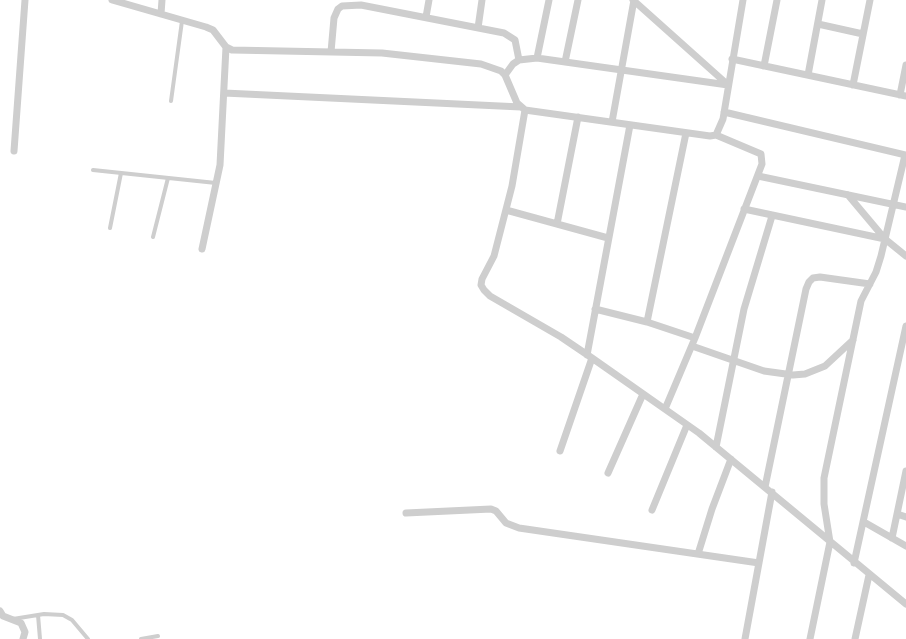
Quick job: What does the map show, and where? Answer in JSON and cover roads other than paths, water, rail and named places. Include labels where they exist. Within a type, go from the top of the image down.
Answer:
[{"type":"street","points":[[14,151],[25,0]]},
{"type":"street","points":[[112,0],[213,30],[226,47],[238,51],[382,53],[481,64],[501,71],[505,75],[517,103],[523,109]]},
{"type":"street","points":[[161,14],[162,0]]},
{"type":"street","points":[[382,9],[384,0]]},
{"type":"street","points":[[426,17],[429,0]]},
{"type":"street","points":[[478,28],[482,0]]},
{"type":"street","points":[[537,58],[549,0]]},
{"type":"street","points":[[565,62],[578,0]]},
{"type":"street","points":[[634,0],[728,85]]},
{"type":"street","points":[[612,122],[634,0]]},
{"type":"street","points":[[716,135],[720,129],[724,112],[743,0]]},
{"type":"street","points":[[764,66],[777,0]]},
{"type":"street","points":[[808,75],[822,0]]},
{"type":"street","points":[[853,85],[870,0]]},
{"type":"street","points":[[331,51],[336,13],[342,6],[355,3],[511,36],[517,45],[519,60]]},
{"type":"street","points":[[818,24],[863,34]]},
{"type":"street","points":[[202,249],[217,184],[226,47]]},
{"type":"street","points":[[505,75],[519,60],[537,58],[728,85]]},
{"type":"street","points":[[732,59],[903,96],[906,64]]},
{"type":"street","points":[[224,93],[523,109],[686,133],[716,135],[761,154],[762,164],[758,176],[665,409]]},
{"type":"street","points":[[523,109],[506,210],[494,256],[482,279],[481,285],[484,290],[490,297],[590,356],[687,425],[772,492],[854,563],[906,604]]},
{"type":"street","points":[[724,112],[905,155],[893,204],[888,241],[861,301],[824,478],[823,497],[830,542],[810,639]]},
{"type":"street","points":[[557,224],[578,117]]},
{"type":"street","points":[[560,451],[590,356],[595,309],[630,125]]},
{"type":"street","points":[[647,322],[686,133]]},
{"type":"street","points":[[758,176],[906,207]]},
{"type":"street","points":[[848,195],[888,241],[906,256]]},
{"type":"street","points":[[744,209],[906,247]]},
{"type":"street","points":[[506,210],[608,238]]},
{"type":"street","points":[[716,447],[744,309],[772,216]]},
{"type":"street","points":[[765,487],[809,282],[813,278],[820,277],[870,284]]},
{"type":"street","points":[[595,309],[647,322],[695,338]]},
{"type":"street","points":[[854,563],[906,326]]},
{"type":"street","points":[[692,346],[764,372],[805,374],[825,366],[853,340]]},
{"type":"street","points":[[608,473],[643,394]]},
{"type":"street","points":[[652,510],[687,425]]},
{"type":"street","points":[[698,554],[731,459]]},
{"type":"street","points":[[892,538],[906,471]]},
{"type":"street","points":[[744,639],[772,492]]},
{"type":"street","points":[[406,513],[491,509],[496,511],[506,523],[519,528],[759,562]]},
{"type":"street","points":[[897,514],[906,517]]},
{"type":"street","points":[[864,522],[906,546]]},
{"type":"street","points":[[855,639],[869,575]]},
{"type":"street","points":[[0,611],[3,616],[17,620],[24,628],[23,639]]},
{"type":"lane","points":[[171,101],[182,20]]},
{"type":"lane","points":[[93,170],[217,184]]},
{"type":"lane","points":[[110,228],[121,173]]},
{"type":"lane","points":[[153,237],[168,178]]},
{"type":"lane","points":[[12,619],[57,614],[68,617],[88,639]]},
{"type":"lane","points":[[38,615],[40,639]]},
{"type":"lane","points":[[141,639],[158,636]]}]
